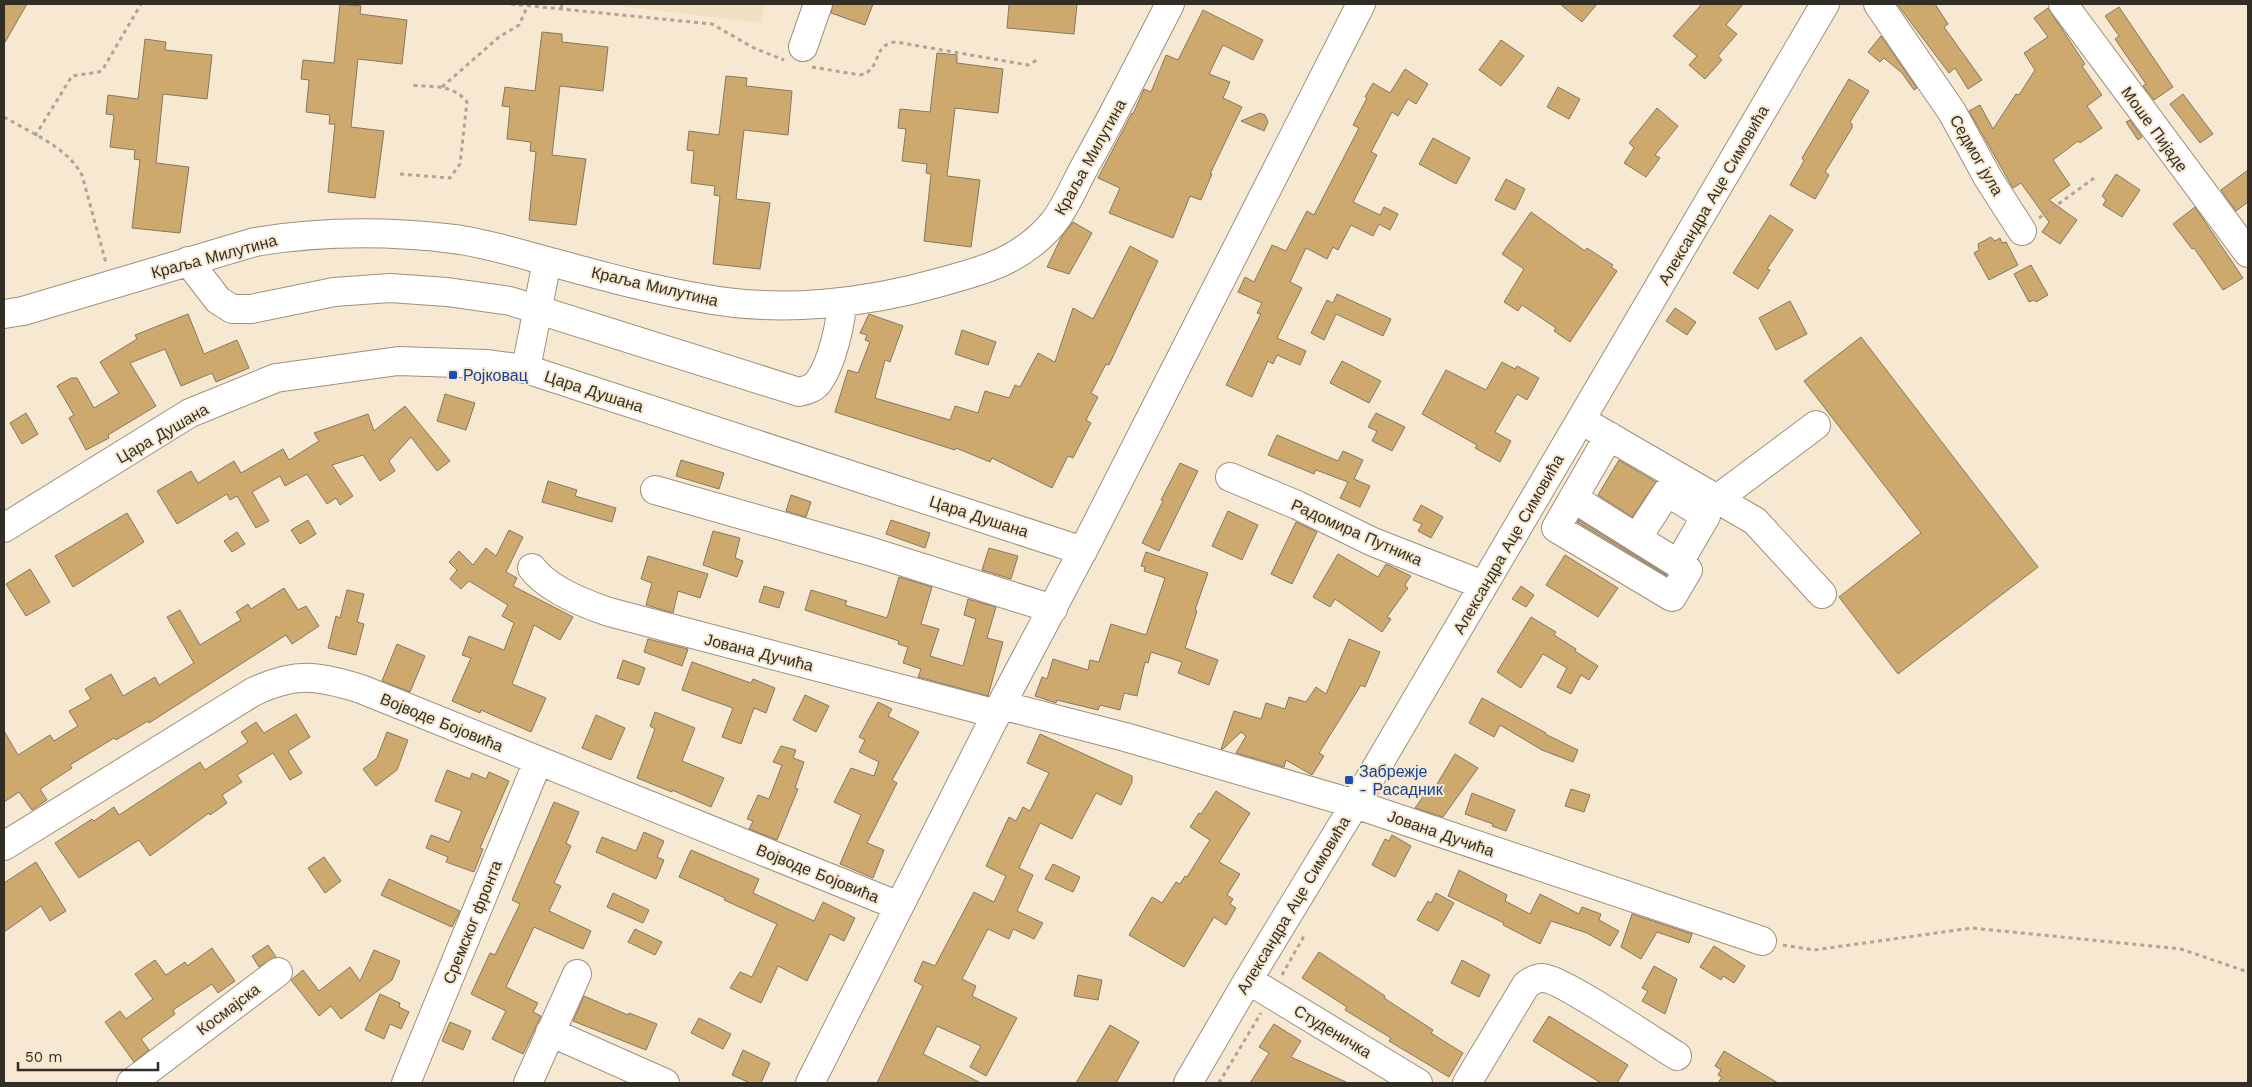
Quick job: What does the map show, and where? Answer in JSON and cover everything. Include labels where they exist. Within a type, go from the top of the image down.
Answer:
[{"type":"street","points":[[800,58],[818,4]]},
{"type":"street","name":"Краља Милутина","points":[[4,314],[23,311],[188,260],[255,242],[292,236],[392,232],[456,240],[497,248],[660,289],[717,301],[784,305],[842,302],[924,287],[991,268],[1023,252],[1054,222],[1114,114],[1170,4]]},
{"type":"street","name":"Александра Аце Симовића","points":[[1188,1083],[1355,804],[1825,4]]},
{"type":"street","name":"Седмог јула","points":[[1878,4],[1952,112],[1988,178],[2022,230]]},
{"type":"street","name":"Моше Пијаде","points":[[2063,4],[2248,253]]},
{"type":"street","points":[[810,1083],[999,710],[1083,551],[1354,8]]},
{"type":"street","points":[[188,260],[218,300],[225,306],[238,310],[334,292],[390,288],[447,292],[510,301],[799,392],[809,390],[819,382],[838,331],[842,302]]},
{"type":"street","points":[[526,369],[546,261]]},
{"type":"street","name":"Цара Душана","points":[[4,528],[190,413],[276,378],[398,361],[486,364],[526,369],[1083,551]]},
{"type":"street","points":[[1581,420],[1755,521],[1822,594]]},
{"type":"street","points":[[1717,499],[1816,425]]},
{"type":"street","points":[[1573,498],[1688,570],[1672,597],[1556,528],[1573,498],[1609,436]]},
{"type":"street","name":"Радомира Путника","points":[[1230,477],[1297,505],[1373,542],[1484,585]]},
{"type":"street","points":[[655,490],[870,551],[1053,609]]},
{"type":"street","points":[[1637,538],[1667,492],[1706,516],[1678,564]]},
{"type":"street","name":"Јована Дучића","points":[[532,568],[544,580],[568,595],[609,612],[999,710],[1125,737],[1355,804],[1762,941]]},
{"type":"street","name":"Војводе Бојовића","points":[[4,846],[252,692],[272,682],[300,677],[327,678],[361,689],[900,906]]},
{"type":"street","name":"Сремског фронта","points":[[406,1083],[538,761]]},
{"type":"street","name":"Космајска","points":[[131,1083],[278,972]]},
{"type":"street","points":[[528,1083],[576,974]]},
{"type":"street","points":[[1467,1083],[1526,985],[1533,980],[1545,978],[1568,988],[1677,1056]]},
{"type":"street","name":"Студеничка","points":[[1248,980],[1418,1083]]},
{"type":"street","points":[[550,1032],[665,1083]]},
{"type":"path","points":[[36,136],[72,76],[99,72],[103,69],[141,4]]},
{"type":"path","points":[[511,4],[712,24],[754,48],[800,58],[860,75],[868,73],[873,69],[882,48],[887,43],[896,42],[1028,65],[1037,60]]},
{"type":"path","points":[[561,9],[562,4]]},
{"type":"path","points":[[442,88],[499,37],[519,25],[528,5]]},
{"type":"path","points":[[400,174],[450,178],[460,164],[467,102],[460,93],[442,88],[411,85]]},
{"type":"path","points":[[4,118],[66,154],[79,170],[112,283]]},
{"type":"path","points":[[2022,230],[2096,176]]},
{"type":"path","points":[[1762,941],[1814,950],[1972,928],[2182,949],[2248,972]]},
{"type":"shaded area","points":[[604,4],[765,4],[761,23]]},
{"type":"building","points":[[4,4],[27,4],[4,44]]},
{"type":"building","points":[[340,4],[361,6],[360,14],[407,20],[402,64],[358,59],[351,127],[384,131],[375,198],[328,192],[335,124],[329,124],[330,115],[306,112],[309,80],[301,79],[303,60],[334,63]]},
{"type":"building","points":[[833,4],[873,4],[865,25],[831,13]]},
{"type":"building","points":[[1009,4],[1077,4],[1074,34],[1007,28]]},
{"type":"building","points":[[1560,4],[1597,4],[1582,22]]},
{"type":"building","points":[[1702,4],[1743,4],[1726,25],[1737,34],[1718,56],[1722,60],[1705,79],[1689,65],[1697,56],[1673,36]]},
{"type":"building","points":[[1897,4],[1935,4],[1948,24],[1944,27],[1982,80],[1968,89],[1955,68],[1949,73]]},
{"type":"building","points":[[2119,7],[2173,87],[2154,100],[2143,86],[2146,84],[2115,39],[2119,36],[2105,16]]},
{"type":"building","points":[[2048,8],[2085,64],[2082,66],[2102,95],[2087,106],[2102,128],[2080,143],[2078,141],[2053,160],[2070,185],[2049,200],[2077,220],[2060,244],[2042,232],[2049,222],[2021,183],[2013,188],[1969,111],[1980,105],[1993,129],[2016,94],[2019,95],[2035,70],[2024,53],[2048,37],[2034,18]]},
{"type":"building","points":[[1203,10],[1263,40],[1253,60],[1223,45],[1209,74],[1230,82],[1223,98],[1242,107],[1210,174],[1212,174],[1201,200],[1190,196],[1173,238],[1109,213],[1120,188],[1098,178],[1133,114],[1144,89],[1151,92],[1166,55],[1178,60]]},
{"type":"building","points":[[542,32],[562,34],[562,42],[608,47],[603,91],[560,86],[552,155],[586,159],[576,225],[529,220],[536,152],[530,151],[531,142],[507,139],[510,107],[502,106],[505,87],[535,91]]},
{"type":"building","points":[[1881,36],[1917,88],[1914,90],[1902,73],[1884,58],[1880,62],[1868,52]]},
{"type":"building","points":[[145,39],[166,42],[165,50],[212,55],[207,99],[163,94],[156,163],[189,167],[180,233],[132,228],[140,160],[134,159],[135,150],[110,147],[114,115],[106,114],[108,95],[138,99]]},
{"type":"building","points":[[1501,40],[1524,56],[1501,86],[1479,70]]},
{"type":"building","points":[[937,53],[957,55],[957,63],[1003,69],[998,113],[955,108],[947,176],[980,180],[971,247],[924,241],[931,174],[926,173],[927,164],[902,161],[906,129],[898,128],[900,109],[930,112]]},
{"type":"building","points":[[1405,69],[1428,84],[1416,104],[1408,99],[1398,116],[1392,112],[1371,152],[1377,155],[1353,202],[1380,215],[1384,207],[1398,214],[1390,230],[1379,224],[1373,236],[1351,225],[1338,250],[1333,247],[1327,259],[1306,248],[1290,282],[1302,288],[1277,338],[1306,351],[1300,365],[1277,355],[1273,364],[1268,361],[1252,397],[1226,385],[1261,314],[1257,313],[1262,303],[1238,292],[1245,277],[1254,282],[1272,245],[1286,251],[1307,211],[1314,215],[1359,128],[1353,125],[1373,83],[1390,93]]},
{"type":"building","points":[[726,76],[747,78],[746,86],[792,91],[788,135],[744,130],[736,199],[770,203],[760,269],[713,264],[720,196],[714,195],[715,186],[691,183],[694,151],[687,150],[689,131],[719,135]]},
{"type":"building","points":[[1849,79],[1869,91],[1850,122],[1852,128],[1825,172],[1829,175],[1815,199],[1790,185],[1804,161],[1802,158]]},
{"type":"building","points":[[1558,87],[1580,99],[1569,119],[1547,107]]},
{"type":"building","points":[[2183,94],[2213,134],[2200,143],[2170,104]]},
{"type":"building","points":[[1657,108],[1678,126],[1655,155],[1660,158],[1646,177],[1624,163],[1634,148],[1629,143]]},
{"type":"building","points":[[1260,113],[1265,115],[1268,122],[1264,131],[1241,121]]},
{"type":"building","points":[[2130,120],[2142,137],[2138,140],[2126,122]]},
{"type":"building","points":[[1433,138],[1470,158],[1456,184],[1419,164]]},
{"type":"building","points":[[2248,170],[2248,202],[2236,211],[2221,190]]},
{"type":"building","points":[[2116,174],[2140,190],[2122,217],[2103,205],[2106,200],[2102,196]]},
{"type":"building","points":[[1506,179],[1525,189],[1515,210],[1495,200]]},
{"type":"building","points":[[2195,207],[2243,278],[2223,290],[2194,248],[2192,249],[2173,224]]},
{"type":"building","points":[[1531,212],[1585,251],[1587,248],[1613,265],[1611,267],[1617,271],[1570,342],[1554,331],[1556,328],[1522,305],[1518,311],[1504,302],[1524,269],[1502,254]]},
{"type":"building","points":[[1770,215],[1793,230],[1767,269],[1770,270],[1758,289],[1733,273]]},
{"type":"building","points":[[1073,222],[1092,233],[1069,274],[1047,267],[1062,236]]},
{"type":"building","points":[[1991,237],[1995,241],[2000,238],[2002,243],[2006,242],[2018,265],[1989,280],[1974,253],[1979,250],[1978,244]]},
{"type":"building","points":[[1130,246],[1158,261],[1109,365],[1106,364],[1091,393],[1098,397],[1086,420],[1091,423],[1073,458],[1068,456],[1052,488],[992,458],[990,462],[956,448],[955,450],[835,412],[848,370],[858,373],[870,342],[865,340],[867,335],[860,333],[869,314],[903,326],[890,362],[885,360],[875,398],[950,420],[955,406],[978,413],[985,391],[1009,398],[1015,385],[1020,387],[1038,353],[1055,362],[1073,308],[1093,319]]},
{"type":"building","points":[[2031,265],[2048,295],[2036,302],[2034,300],[2029,302],[2014,274]]},
{"type":"building","points":[[1337,294],[1391,319],[1383,336],[1336,314],[1324,340],[1311,333],[1327,300],[1333,303]]},
{"type":"building","points":[[1790,301],[1807,334],[1776,350],[1759,318]]},
{"type":"building","points":[[1675,308],[1696,322],[1687,335],[1666,321]]},
{"type":"building","points":[[188,314],[204,354],[237,340],[249,368],[216,382],[212,373],[181,386],[165,349],[130,363],[156,406],[108,435],[109,438],[86,450],[69,418],[74,415],[57,386],[71,378],[77,378],[94,408],[119,393],[100,362],[137,339],[135,335]]},
{"type":"building","points":[[962,330],[996,342],[988,365],[955,354]]},
{"type":"building","points":[[1861,337],[2038,567],[1898,674],[1839,597],[1921,533],[1804,381]]},
{"type":"building","points":[[1342,361],[1381,381],[1369,403],[1330,383]]},
{"type":"building","points":[[1502,362],[1515,369],[1517,366],[1539,378],[1527,400],[1517,394],[1495,432],[1511,441],[1500,462],[1475,448],[1477,445],[1422,414],[1446,370],[1486,390]]},
{"type":"building","points":[[445,394],[475,403],[466,430],[437,421]]},
{"type":"building","points":[[405,406],[450,461],[437,471],[411,437],[389,461],[395,471],[380,481],[363,455],[332,465],[353,496],[340,505],[336,498],[327,504],[307,474],[285,486],[280,476],[252,492],[269,521],[256,528],[237,496],[230,500],[227,494],[177,524],[157,491],[191,471],[198,483],[234,461],[241,473],[283,449],[289,460],[319,441],[314,433],[368,414],[374,431]]},
{"type":"building","points":[[26,413],[38,434],[22,444],[10,423]]},
{"type":"building","points":[[1376,413],[1405,427],[1392,451],[1372,441],[1377,431],[1368,427]]},
{"type":"building","points":[[1277,435],[1338,461],[1343,451],[1363,460],[1354,479],[1370,486],[1360,507],[1340,498],[1348,482],[1316,470],[1314,474],[1268,455]]},
{"type":"building","points":[[681,460],[724,473],[719,489],[676,476]]},
{"type":"building","points":[[1619,460],[1656,482],[1632,517],[1598,495]]},
{"type":"building","points":[[1180,463],[1198,471],[1159,551],[1142,543]]},
{"type":"building","points":[[548,481],[577,490],[575,496],[616,508],[612,522],[542,502]]},
{"type":"building","points":[[791,495],[811,502],[806,517],[786,511]]},
{"type":"building","points":[[1421,505],[1443,517],[1431,538],[1418,531],[1422,524],[1413,520]]},
{"type":"building","points":[[1228,511],[1258,525],[1242,560],[1212,546]]},
{"type":"building","points":[[127,513],[144,542],[73,587],[55,556]]},
{"type":"building","points":[[308,520],[316,534],[300,544],[291,530]]},
{"type":"building","points":[[891,520],[930,533],[925,548],[886,534]]},
{"type":"building","points":[[1579,520],[1667,575],[1667,576],[1577,522]]},
{"type":"building","points":[[1296,522],[1317,532],[1292,584],[1271,574]]},
{"type":"building","points":[[509,530],[523,537],[506,572],[517,578],[513,586],[573,617],[560,640],[534,625],[512,684],[546,698],[531,732],[481,710],[480,713],[452,701],[471,658],[462,655],[469,636],[504,650],[514,623],[502,616],[508,605],[469,581],[461,589],[450,579],[457,570],[449,562],[459,551],[473,565],[486,548],[496,556]]},
{"type":"building","points":[[713,531],[740,538],[735,558],[743,561],[737,577],[703,565]]},
{"type":"building","points":[[237,532],[245,544],[232,552],[224,541]]},
{"type":"building","points":[[989,548],[1018,556],[1011,579],[982,570]]},
{"type":"building","points":[[1146,552],[1208,573],[1195,610],[1197,611],[1185,648],[1218,660],[1209,685],[1178,673],[1182,662],[1151,652],[1148,663],[1145,662],[1137,696],[1124,693],[1120,710],[1100,705],[1098,710],[1057,700],[1056,703],[1035,696],[1042,677],[1047,679],[1053,659],[1088,670],[1090,660],[1099,662],[1111,624],[1146,635],[1165,578],[1144,571],[1145,567],[1141,566]]},
{"type":"building","points":[[1338,554],[1378,577],[1386,564],[1411,576],[1405,586],[1408,588],[1387,617],[1391,619],[1382,632],[1335,599],[1330,607],[1313,597]]},
{"type":"building","points":[[1565,555],[1618,588],[1598,617],[1546,585]]},
{"type":"building","points":[[648,556],[708,574],[700,598],[678,591],[673,613],[646,605],[652,583],[641,579]]},
{"type":"building","points":[[30,569],[50,602],[26,616],[6,584]]},
{"type":"building","points":[[899,577],[932,587],[921,624],[939,629],[930,656],[963,666],[976,619],[964,615],[968,599],[996,607],[987,638],[1003,642],[988,696],[918,677],[921,669],[903,663],[908,647],[898,644],[899,641],[805,610],[811,590],[847,601],[845,605],[887,618]]},
{"type":"building","points":[[764,586],[784,592],[779,608],[759,602]]},
{"type":"building","points":[[1521,586],[1534,595],[1526,607],[1512,599]]},
{"type":"building","points":[[284,588],[298,610],[306,606],[319,626],[292,644],[286,635],[149,723],[148,721],[116,740],[114,738],[70,765],[72,768],[40,789],[47,800],[32,810],[19,792],[4,802],[4,731],[18,755],[50,735],[54,741],[78,726],[69,711],[91,699],[85,689],[111,674],[123,696],[155,677],[159,685],[194,663],[167,617],[180,610],[200,645],[241,620],[236,612],[248,604],[251,609]]},
{"type":"building","points":[[347,590],[364,594],[357,622],[364,624],[356,655],[328,648],[336,616],[340,618]]},
{"type":"building","points":[[1531,617],[1556,632],[1554,635],[1598,666],[1589,680],[1581,675],[1571,694],[1557,687],[1567,668],[1543,654],[1521,688],[1497,672]]},
{"type":"building","points":[[648,639],[688,649],[682,666],[644,652]]},
{"type":"building","points":[[1349,639],[1380,652],[1365,687],[1361,685],[1319,753],[1324,756],[1312,775],[1286,760],[1284,767],[1236,753],[1246,736],[1241,732],[1221,749],[1234,711],[1261,719],[1266,703],[1285,709],[1289,697],[1306,702],[1316,687],[1326,694]]},
{"type":"building","points":[[397,644],[425,656],[410,692],[382,681]]},
{"type":"building","points":[[623,660],[645,668],[639,685],[617,678]]},
{"type":"building","points":[[692,662],[751,683],[753,679],[775,688],[766,713],[754,708],[741,744],[722,737],[733,708],[682,690]]},
{"type":"building","points":[[805,695],[829,706],[816,732],[793,720]]},
{"type":"building","points":[[1482,698],[1545,734],[1578,750],[1573,762],[1542,750],[1500,725],[1494,737],[1469,723]]},
{"type":"building","points":[[878,702],[892,709],[888,716],[919,732],[892,780],[897,783],[867,843],[884,850],[873,878],[840,864],[861,815],[834,802],[851,768],[874,776],[879,762],[859,752],[865,740],[859,737]]},
{"type":"building","points":[[655,712],[695,728],[682,761],[724,778],[711,807],[672,790],[672,792],[637,778],[655,729],[650,726]]},
{"type":"building","points":[[296,714],[310,737],[288,751],[302,773],[290,780],[273,753],[237,775],[242,782],[222,795],[227,803],[210,815],[209,813],[150,856],[139,840],[79,878],[55,843],[92,819],[94,821],[114,807],[119,815],[200,762],[205,770],[248,742],[241,732],[256,722],[264,733]]},
{"type":"building","points":[[596,715],[625,728],[611,760],[582,748]]},
{"type":"building","points":[[387,732],[408,740],[397,770],[376,786],[363,769],[377,758]]},
{"type":"building","points":[[1040,734],[1132,776],[1132,782],[1121,805],[1096,793],[1072,839],[1040,823],[1019,868],[1033,875],[1017,911],[1043,923],[1034,939],[1013,929],[1009,939],[988,929],[962,979],[976,986],[972,996],[1017,1018],[986,1076],[970,1067],[981,1046],[937,1026],[923,1054],[981,1083],[877,1083],[923,986],[914,981],[923,961],[935,966],[974,892],[994,902],[1006,876],[986,866],[1009,817],[1016,821],[1023,807],[1030,811],[1049,773],[1027,763]]},
{"type":"building","points":[[781,746],[796,750],[793,758],[804,762],[795,788],[798,789],[777,840],[749,829],[753,821],[747,819],[758,795],[769,799],[782,765],[773,762]]},
{"type":"building","points":[[1455,754],[1478,768],[1443,817],[1415,808],[1427,791],[1431,794]]},
{"type":"building","points":[[447,770],[470,779],[472,773],[486,779],[489,772],[509,781],[480,848],[483,849],[474,872],[446,862],[448,857],[426,848],[431,835],[449,842],[462,811],[435,801]]},
{"type":"building","points":[[1571,789],[1590,795],[1584,812],[1565,806]]},
{"type":"building","points":[[1216,791],[1250,813],[1219,862],[1240,874],[1227,895],[1233,899],[1230,904],[1236,908],[1226,925],[1214,917],[1184,967],[1129,935],[1152,897],[1162,903],[1176,882],[1180,884],[1185,876],[1187,877],[1210,840],[1190,827]]},
{"type":"building","points":[[1472,793],[1515,810],[1506,831],[1465,814]]},
{"type":"building","points":[[554,802],[579,812],[566,843],[571,846],[554,883],[561,886],[549,911],[591,931],[583,949],[534,927],[506,987],[538,1003],[533,1012],[541,1016],[523,1054],[492,1039],[506,1011],[471,994],[490,953],[495,955],[520,904],[512,900]]},
{"type":"building","points":[[644,832],[664,841],[657,857],[664,860],[656,879],[596,852],[602,837],[636,851]]},
{"type":"building","points":[[1392,835],[1411,846],[1395,877],[1372,865],[1385,839],[1389,841]]},
{"type":"building","points":[[691,850],[759,879],[753,893],[814,921],[823,902],[855,918],[844,941],[830,934],[807,981],[778,966],[761,1003],[730,988],[740,972],[752,977],[777,924],[679,877]]},
{"type":"building","points":[[324,857],[341,881],[325,893],[308,868]]},
{"type":"building","points":[[36,862],[66,911],[50,921],[41,906],[4,932],[4,883]]},
{"type":"building","points":[[1053,864],[1080,877],[1073,892],[1045,879]]},
{"type":"building","points":[[1459,870],[1507,895],[1505,901],[1530,914],[1540,894],[1579,914],[1582,907],[1601,914],[1599,920],[1619,931],[1610,946],[1587,933],[1551,921],[1540,944],[1503,925],[1504,923],[1448,896]]},
{"type":"building","points":[[389,879],[460,911],[452,927],[381,895]]},
{"type":"building","points":[[613,893],[649,910],[643,923],[607,907]]},
{"type":"building","points":[[1436,893],[1454,903],[1438,931],[1417,920],[1428,901],[1431,903]]},
{"type":"building","points":[[1632,914],[1692,934],[1689,943],[1657,932],[1641,959],[1621,947]]},
{"type":"building","points":[[635,929],[662,942],[655,955],[628,942]]},
{"type":"building","points":[[268,945],[276,957],[259,967],[252,956]]},
{"type":"building","points":[[1714,946],[1745,966],[1734,983],[1723,976],[1721,980],[1700,967]]},
{"type":"building","points":[[212,948],[235,981],[218,993],[212,984],[173,1010],[175,1014],[141,1039],[149,1050],[134,1062],[105,1022],[120,1011],[126,1019],[153,999],[135,974],[155,960],[166,975],[185,962],[187,966]]},
{"type":"building","points":[[374,950],[400,961],[392,980],[341,1019],[331,1006],[319,1016],[291,980],[303,970],[319,991],[350,967],[360,981]]},
{"type":"building","points":[[1319,952],[1433,1030],[1431,1033],[1463,1053],[1449,1077],[1389,1041],[1391,1038],[1345,1010],[1347,1007],[1302,978]]},
{"type":"building","points":[[1462,960],[1490,975],[1479,997],[1451,983]]},
{"type":"building","points":[[1654,966],[1677,979],[1665,1014],[1642,1001],[1648,991],[1642,988]]},
{"type":"building","points":[[1078,975],[1102,980],[1098,1000],[1074,996]]},
{"type":"building","points":[[380,994],[400,1003],[399,1007],[409,1012],[401,1029],[390,1024],[384,1039],[365,1030]]},
{"type":"building","points":[[584,996],[628,1015],[629,1013],[657,1024],[646,1050],[573,1021]]},
{"type":"building","points":[[1549,1016],[1628,1065],[1617,1083],[1601,1083],[1533,1041]]},
{"type":"building","points":[[699,1018],[731,1034],[723,1049],[691,1033]]},
{"type":"building","points":[[450,1022],[471,1031],[463,1050],[442,1041]]},
{"type":"building","points":[[1274,1024],[1301,1041],[1291,1057],[1348,1083],[1250,1083],[1269,1053],[1259,1047]]},
{"type":"building","points":[[1110,1025],[1139,1042],[1116,1083],[1076,1083]]},
{"type":"building","points":[[743,1050],[770,1063],[761,1083],[750,1083],[732,1075]]},
{"type":"building","points":[[1724,1051],[1778,1083],[1718,1083],[1722,1077],[1718,1075],[1721,1070],[1715,1066]]},
{"type":"place","name":"Ројковац","points":[[453,375]]},
{"type":"place","name":"Забрежје - Расадник","points":[[1349,780]]}]
